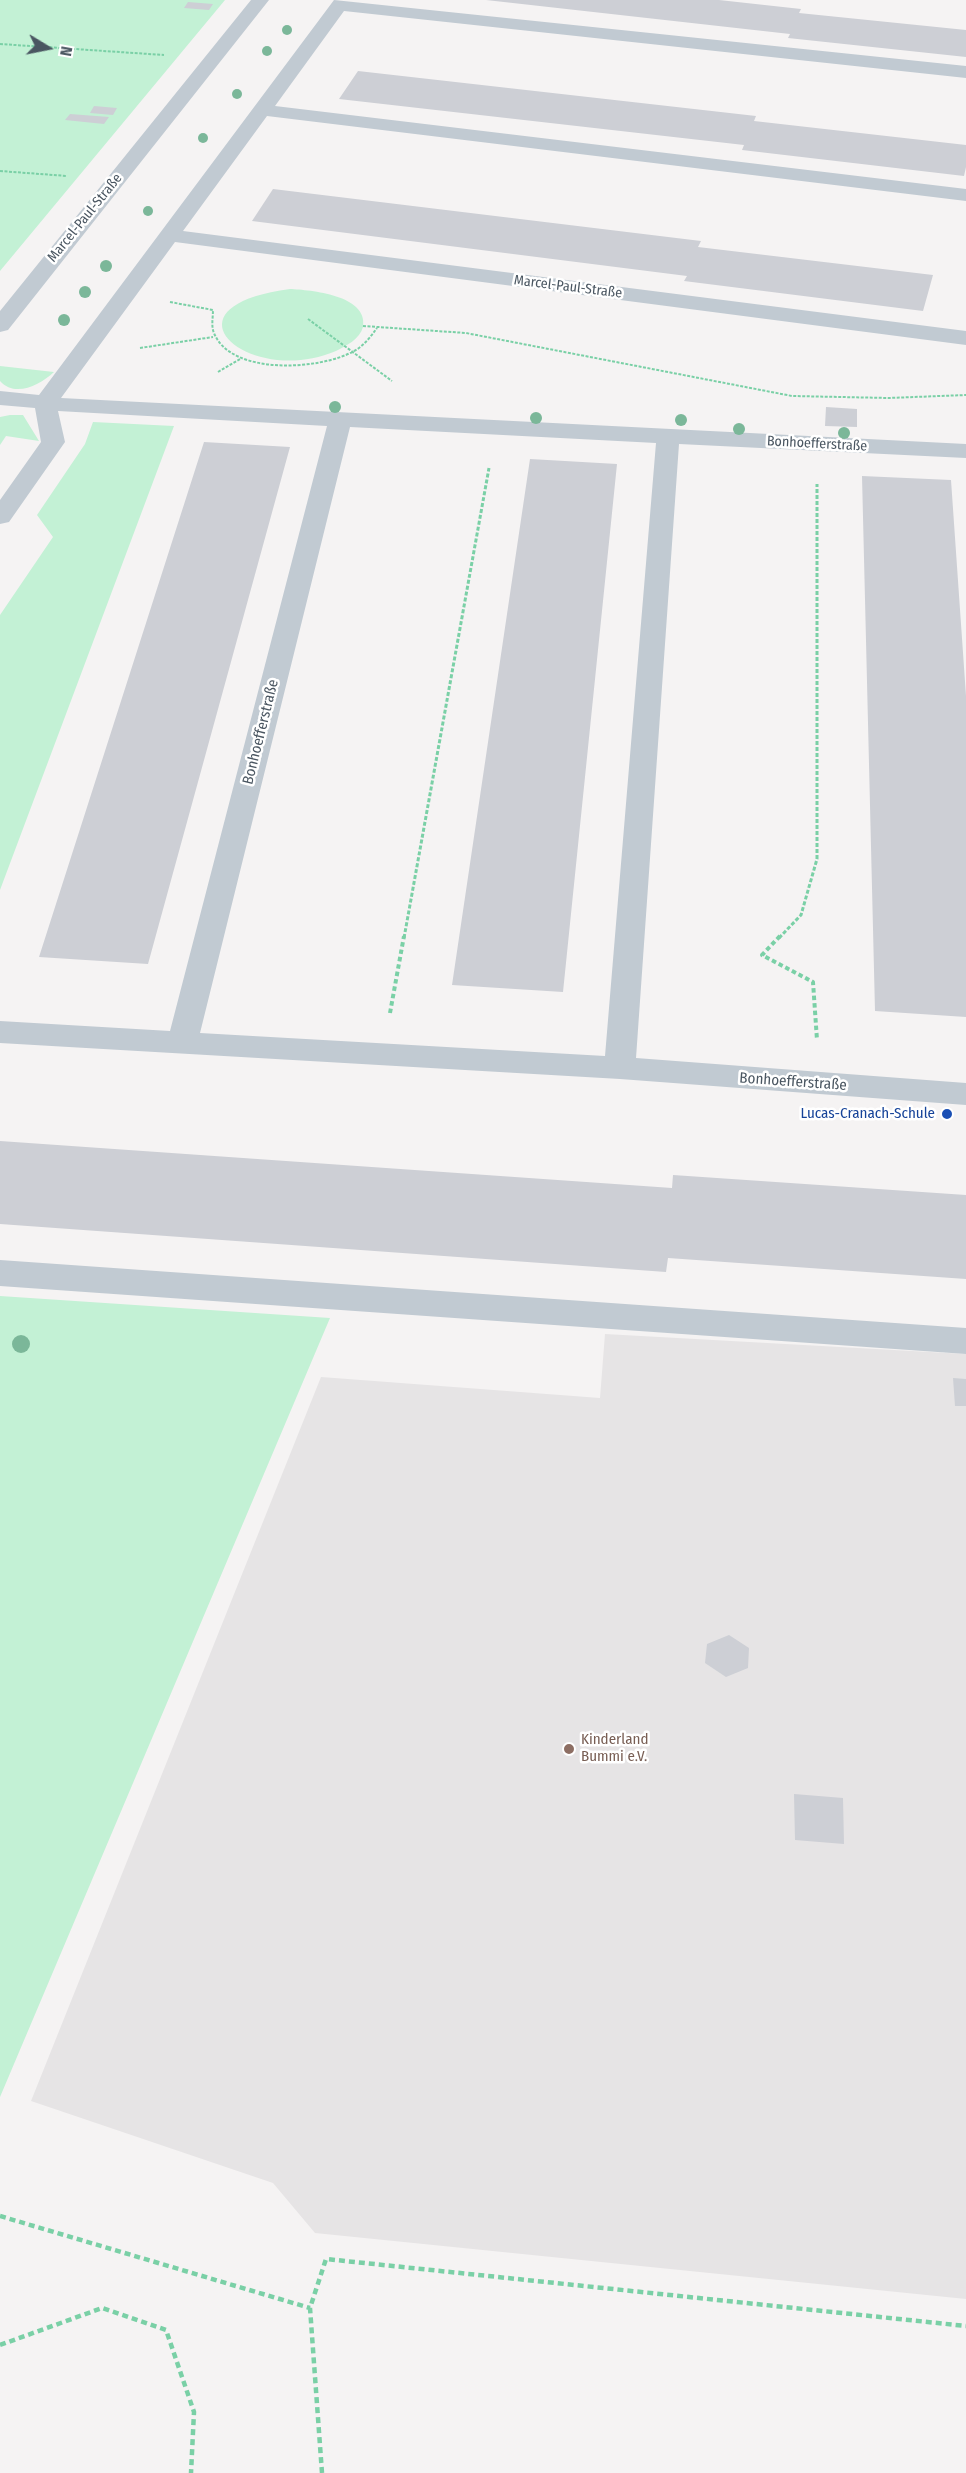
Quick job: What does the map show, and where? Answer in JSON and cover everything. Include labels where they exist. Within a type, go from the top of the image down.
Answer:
[{"type":"street","name":"Marcel-Paul-Straße","points":[[0,325],[260,0]]},
{"type":"street","points":[[0,517],[53,442],[45,403],[341,2],[966,72]]},
{"type":"street","points":[[262,110],[966,195]]},
{"type":"street","name":"Marcel-Paul-Straße","points":[[169,235],[966,338]]},
{"type":"street","name":"Bonhoefferstraße","points":[[0,398],[95,408],[966,451]]},
{"type":"street","name":"Bonhoefferstraße","points":[[182,1043],[340,420]]},
{"type":"street","points":[[620,1068],[668,437]]},
{"type":"street","name":"Bonhoefferstraße","points":[[0,1032],[620,1068],[966,1094]]},
{"type":"street","points":[[0,1274],[966,1341]]},
{"type":"path","points":[[0,44],[213,58]]},
{"type":"path","points":[[0,171],[116,180]]},
{"type":"path","points":[[213,310],[209,323],[213,337],[221,348],[241,358],[294,368],[317,364],[353,352],[378,328]]},
{"type":"path","points":[[308,319],[453,426]]},
{"type":"path","points":[[363,326],[466,333],[792,396],[888,398],[966,395]]},
{"type":"path","points":[[80,357],[213,337]]},
{"type":"path","points":[[383,1055],[496,428]]},
{"type":"path","points":[[815,1084],[817,1012],[813,982],[762,956],[801,915],[817,859],[817,444]]},
{"type":"path","points":[[0,2216],[310,2308]]},
{"type":"path","points":[[322,2473],[310,2308],[326,2259],[966,2326]]},
{"type":"path","points":[[0,2345],[102,2308],[166,2330],[194,2412],[190,2473]]},
{"type":"shaded area","name":"Kinderland Bummi e.V.","points":[[605,1334],[966,1354],[966,2299],[315,2233],[273,2183],[31,2101],[321,1377],[600,1398]]},
{"type":"green space","points":[[0,0],[225,0],[0,271]]},
{"type":"green space","points":[[290,289],[323,293],[348,301],[357,308],[362,316],[363,327],[359,335],[336,351],[304,360],[273,359],[248,352],[230,341],[222,326],[228,311],[249,298]]},
{"type":"green space","points":[[0,366],[54,372],[35,385],[13,389],[0,381]]},
{"type":"green space","points":[[23,415],[39,441],[6,436],[0,445],[0,417]]},
{"type":"green space","points":[[93,422],[174,426],[0,890],[0,615],[53,537],[37,515],[85,444]]},
{"type":"green space","points":[[0,1296],[330,1318],[0,2097]]},
{"type":"building","points":[[486,0],[719,0],[801,9],[799,13],[966,30],[966,57],[788,38],[790,34]]},
{"type":"building","points":[[188,2],[213,4],[209,10],[184,8]]},
{"type":"building","points":[[358,71],[756,116],[754,121],[966,145],[966,167],[964,176],[742,150],[744,145],[339,99]]},
{"type":"building","points":[[94,106],[117,108],[113,115],[90,113]]},
{"type":"building","points":[[70,114],[109,117],[104,124],[65,120]]},
{"type":"building","points":[[273,189],[701,241],[698,247],[933,275],[923,311],[684,281],[687,276],[252,221]]},
{"type":"building","points":[[826,407],[857,409],[857,427],[825,426]]},
{"type":"building","points":[[204,442],[290,447],[148,964],[39,957]]},
{"type":"building","points":[[530,459],[617,464],[563,992],[452,985]]},
{"type":"building","points":[[862,476],[951,480],[966,696],[966,1017],[875,1011]]},
{"type":"building","points":[[0,1141],[672,1188],[673,1175],[966,1195],[966,1279],[668,1258],[666,1272],[0,1224]]},
{"type":"building","points":[[953,1378],[966,1379],[966,1406],[955,1406]]},
{"type":"building","points":[[729,1635],[749,1648],[748,1668],[726,1677],[705,1663],[707,1644]]},
{"type":"building","points":[[794,1794],[843,1798],[844,1844],[795,1840]]},
{"type":"place","name":"Lucas-Cranach-Schule","points":[[947,1114]]},
{"type":"place","name":"Kinderland Bummi e.V.","points":[[569,1749]]}]
